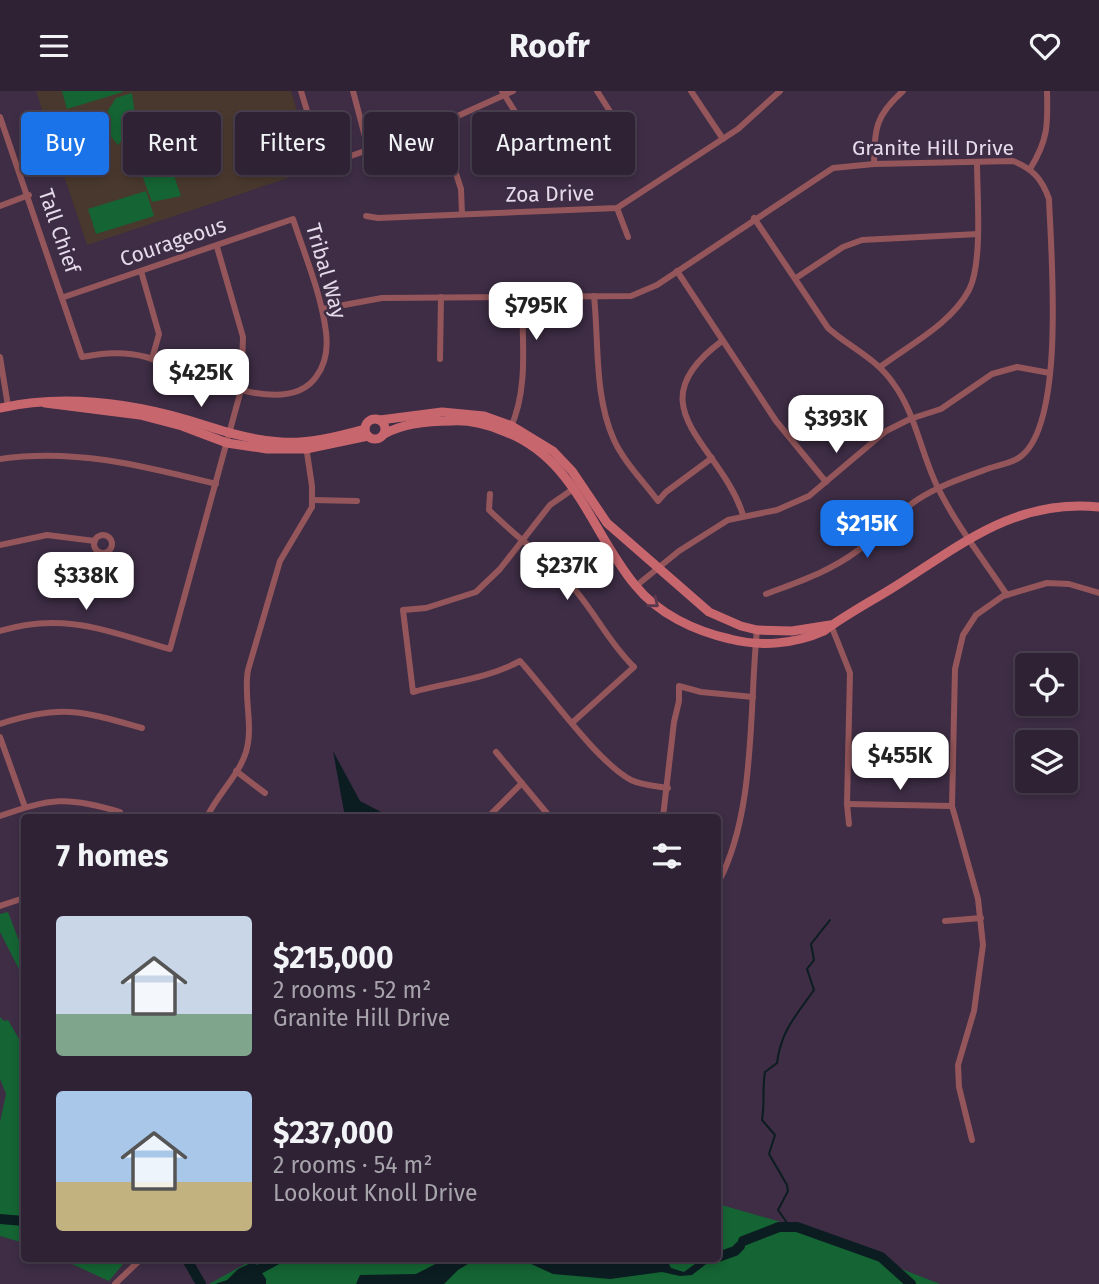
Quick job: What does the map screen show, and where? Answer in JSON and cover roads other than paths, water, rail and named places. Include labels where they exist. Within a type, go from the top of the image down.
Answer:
[{"type":"street","points":[[301,91],[307,112]]},
{"type":"street","points":[[353,91],[364,130]]},
{"type":"street","points":[[458,115],[513,91]]},
{"type":"street","points":[[597,91],[610,112]]},
{"type":"street","points":[[691,91],[723,139]]},
{"type":"street","name":"Zoa Drive","points":[[366,216],[617,208],[723,139],[780,91]]},
{"type":"street","points":[[874,164],[878,120],[889,103],[903,91]]},
{"type":"street","points":[[1030,169],[1045,141],[1047,91]]},
{"type":"street","points":[[504,93],[516,112]]},
{"type":"street","name":"Tall Chief","points":[[0,117],[64,297],[82,357]]},
{"type":"street","name":"Granite Hill Drive","points":[[322,309],[382,298],[642,293],[833,168],[874,164],[1013,161],[1030,169],[1043,184],[1049,199],[1052,301],[1049,373],[1041,427],[1032,445],[1019,458],[938,488],[915,501],[856,552],[809,580],[766,594]]},
{"type":"street","points":[[880,367],[947,318],[971,287],[978,235],[977,162]]},
{"type":"street","points":[[456,175],[461,189],[462,214]]},
{"type":"street","points":[[0,206],[29,195]]},
{"type":"street","points":[[617,208],[628,237]]},
{"type":"street","points":[[754,218],[828,328],[880,367],[894,383],[938,488],[1007,594]]},
{"type":"street","name":"Courageous","points":[[64,297],[293,219]]},
{"type":"street","name":"Tribal Way","points":[[82,357],[123,352],[152,359],[240,390],[285,396],[303,389],[321,370],[327,347],[322,309],[293,219]]},
{"type":"street","points":[[796,278],[851,243],[862,240],[978,235]]},
{"type":"street","points":[[0,631],[35,622],[57,621],[80,624],[170,649],[240,390],[243,337],[217,247]]},
{"type":"street","points":[[141,271],[159,334],[152,359]]},
{"type":"street","points":[[677,271],[775,421],[826,482]]},
{"type":"street","points":[[510,429],[520,405],[522,388],[522,296]]},
{"type":"street","points":[[594,296],[605,418],[615,443],[658,501],[712,458]]},
{"type":"street","points":[[440,297],[440,359]]},
{"type":"street","points":[[722,341],[691,367],[683,382],[681,394],[683,408],[691,426],[737,496],[743,515]]},
{"type":"street","points":[[0,357],[4,407],[45,404],[140,415],[267,449],[306,445],[367,433],[377,439],[384,434],[416,424],[460,420],[510,429]]},
{"type":"street","points":[[636,586],[728,520],[777,510],[808,496],[886,431],[910,418],[941,409],[992,375],[1017,367],[1049,373]]},
{"type":"street","points":[[367,433],[370,421],[452,412],[484,416],[554,451],[578,486],[617,533],[660,567],[685,594],[709,612],[757,630],[792,631],[831,625]]},
{"type":"street","points":[[380,420],[386,428],[384,434]]},
{"type":"street","points":[[209,814],[246,754],[249,736],[246,684],[269,595],[279,561],[303,526],[312,507],[306,445]]},
{"type":"street","points":[[0,459],[47,454],[83,456],[131,463],[216,484]]},
{"type":"street","points":[[578,486],[550,506],[500,569],[476,592],[426,608],[403,610],[413,692],[506,669],[520,661],[620,773],[634,782],[668,788]]},
{"type":"street","points":[[578,486],[615,559],[636,586],[660,608],[689,625],[714,635],[755,644],[797,640],[816,635],[969,538],[1026,512],[1059,506],[1099,507]]},
{"type":"street","points":[[490,494],[489,510],[572,587],[615,649],[634,667],[572,722]]},
{"type":"street","points":[[312,501],[357,501]]},
{"type":"street","points":[[0,545],[47,535],[95,541]]},
{"type":"street","points":[[972,1140],[959,1087],[958,1065],[974,1011],[981,972],[981,918],[951,806],[955,669],[963,635],[975,615],[1007,594],[1047,583],[1098,590]]},
{"type":"street","points":[[831,625],[850,673],[847,804],[849,824]]},
{"type":"street","points":[[721,877],[732,857],[739,825],[753,697],[757,630]]},
{"type":"street","points":[[664,814],[678,686],[701,692],[753,697]]},
{"type":"street","points":[[0,724],[34,713],[75,710],[142,728]]},
{"type":"street","points":[[0,737],[25,807]]},
{"type":"street","points":[[496,752],[548,814]]},
{"type":"street","points":[[236,771],[265,793]]},
{"type":"street","points":[[490,814],[522,783]]},
{"type":"street","points":[[0,817],[25,807],[57,800],[83,800],[120,812]]},
{"type":"street","points":[[847,804],[951,806]]},
{"type":"street","points":[[0,906],[21,899]]},
{"type":"street","points":[[945,921],[981,918]]},
{"type":"street","points":[[115,1284],[138,1262]]},
{"type":"waterway","points":[[790,1227],[778,1210],[788,1191],[769,1154],[775,1135],[762,1120],[764,1078],[765,1072],[777,1063],[790,1025],[814,990],[807,969],[814,960],[811,944],[830,920]]},
{"type":"waterway","points":[[0,1219],[21,1221]]},
{"type":"waterway","points":[[743,1241],[779,1227],[797,1227],[881,1257],[911,1284]]},
{"type":"waterway","points":[[721,1256],[735,1251],[740,1246]]},
{"type":"waterway","points":[[188,1262],[201,1284]]},
{"type":"waterway","points":[[232,1284],[272,1262]]}]
